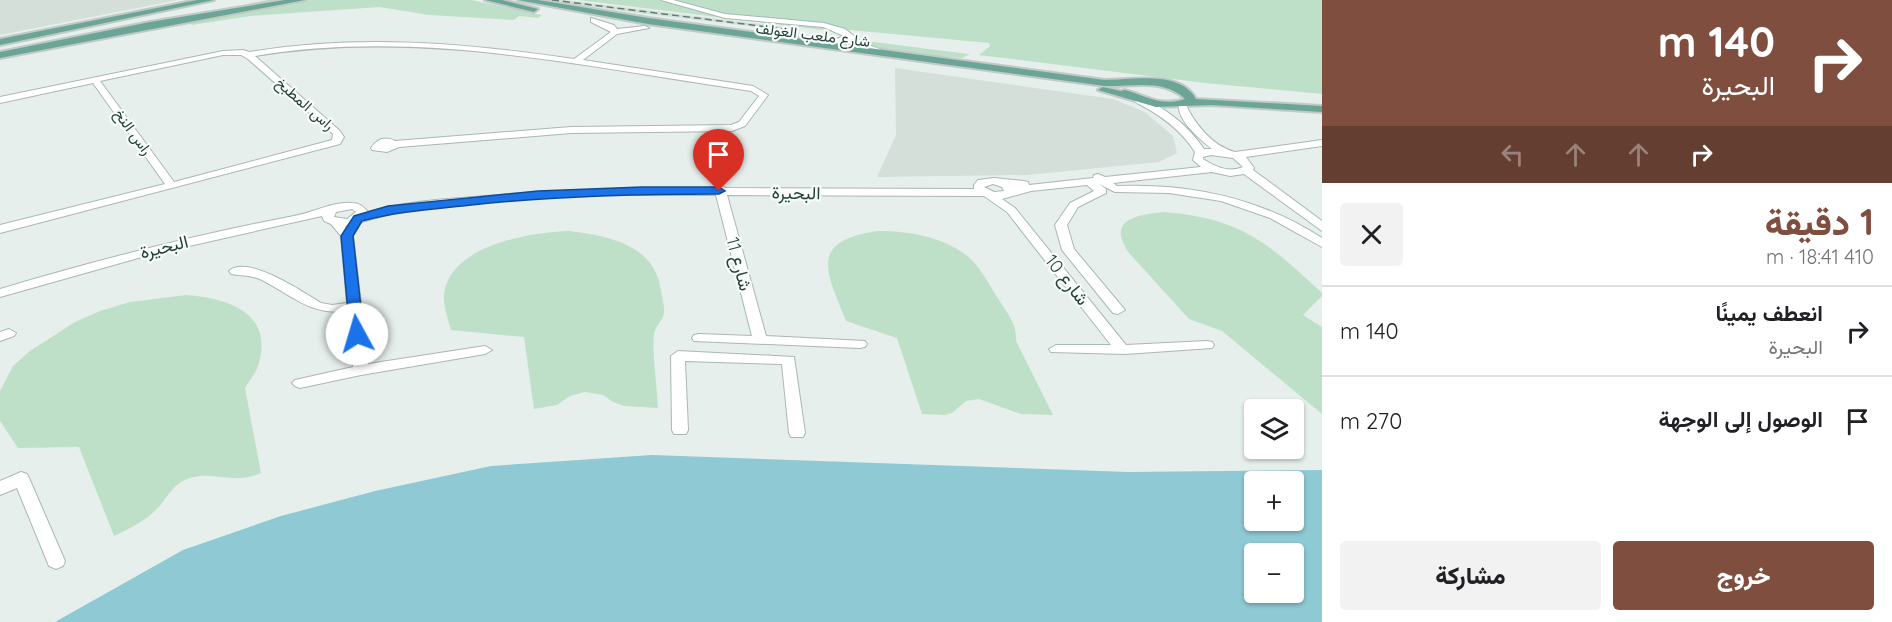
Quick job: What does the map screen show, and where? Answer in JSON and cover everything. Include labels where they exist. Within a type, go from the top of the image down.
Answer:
[{"type":"main road","points":[[0,42],[210,0]]},
{"type":"main road","points":[[0,53],[249,0]]},
{"type":"main road","points":[[0,53],[301,0]]},
{"type":"main road","name":"شارع ملعب الغولف","points":[[489,0],[645,28],[1098,89],[1162,105],[1186,103]]},
{"type":"main road","points":[[506,0],[569,12],[613,16]]},
{"type":"main road","name":"شارع ملعب الغولف","points":[[522,0],[613,16],[1105,83],[1152,82],[1178,88]]},
{"type":"main road","points":[[121,26],[155,16],[223,2]]},
{"type":"main road","points":[[1128,83],[1123,86],[1123,90],[1137,100]]},
{"type":"main road","points":[[1178,88],[1208,93],[1322,100]]},
{"type":"main road","points":[[1178,88],[1190,95],[1186,103],[1322,109]]},
{"type":"street","points":[[670,1],[704,12],[739,18],[817,24],[842,31],[865,47],[888,53]]},
{"type":"street","points":[[594,20],[613,28],[615,32]]},
{"type":"street","points":[[576,62],[615,32],[645,28]]},
{"type":"street","points":[[814,43],[835,42],[848,37]]},
{"type":"street","points":[[0,100],[228,52],[243,52],[249,55],[288,47],[383,44],[474,49],[576,62],[753,89],[764,95],[742,124],[732,128],[571,130],[394,144]]},
{"type":"street","name":"راس المطبخ","points":[[0,229],[323,147],[339,139],[338,133],[249,55]]},
{"type":"street","name":"راس النخ","points":[[95,80],[171,185]]},
{"type":"street","points":[[1137,100],[1168,116],[1195,143],[1201,163],[1256,182],[1276,192]]},
{"type":"street","points":[[1186,103],[1184,114],[1211,143],[1243,159],[1248,168],[1322,227]]},
{"type":"street","points":[[1195,143],[1211,143]]},
{"type":"street","points":[[1118,310],[1068,250],[1061,225],[1074,205],[1098,183],[1177,167],[1199,156],[1227,153],[1245,155],[1322,145]]},
{"type":"street","points":[[1227,172],[1248,168],[1258,158],[1277,152]]},
{"type":"street","points":[[1213,169],[1098,183],[1010,193],[984,191],[989,181],[1026,184],[1098,183],[1163,188],[1224,198],[1270,214],[1322,243]]},
{"type":"street","points":[[1002,183],[1009,187],[1011,210]]},
{"type":"street","name":"البحيرة","points":[[0,295],[154,252],[332,218],[343,207],[357,215],[456,200],[642,189],[719,189],[827,194],[984,191]]},
{"type":"street","name":"شارع 11","points":[[719,189],[760,340]]},
{"type":"street","name":"شارع 10","points":[[984,191],[1011,210],[1122,350]]},
{"type":"street","points":[[357,215],[347,236],[361,370]]},
{"type":"street","points":[[332,218],[347,236]]},
{"type":"street","points":[[235,271],[253,272],[266,277],[317,306],[332,309],[354,306]]},
{"type":"street","points":[[699,338],[861,344]]},
{"type":"street","points":[[738,339],[740,358]]},
{"type":"street","points":[[1056,349],[1122,350],[1207,345]]},
{"type":"street","points":[[300,383],[361,370],[485,350]]},
{"type":"street","points":[[680,430],[678,356],[789,360],[797,433]]},
{"type":"street","points":[[0,489],[21,478],[56,561]]},
{"type":"shaded area","points":[[0,0],[178,0],[0,35]]},
{"type":"shaded area","points":[[547,0],[565,0],[785,27],[783,30]]},
{"type":"shaded area","points":[[895,68],[1113,99],[1145,112],[1173,136],[1177,153],[1159,162],[1027,175],[877,177],[896,135]]},
{"type":"green space","points":[[267,0],[471,0],[542,15],[538,18],[519,16],[514,20],[429,15],[379,7],[250,16],[192,25],[179,18]]},
{"type":"green space","points":[[578,0],[1322,0],[1322,94],[1205,83],[979,55],[990,46],[989,43],[850,30],[839,31],[825,27],[823,30]]},
{"type":"green space","points":[[858,40],[970,54],[962,58],[908,53],[880,48]]},
{"type":"green space","points":[[1163,212],[1190,215],[1233,227],[1268,247],[1322,293],[1322,296],[1303,315],[1322,327],[1322,414],[1222,331],[1189,319],[1129,253],[1121,233],[1123,226],[1127,221],[1143,215]]},
{"type":"green space","points":[[569,231],[599,236],[627,245],[650,262],[657,275],[664,311],[654,334],[658,408],[624,406],[603,395],[585,392],[570,396],[557,405],[534,409],[524,337],[451,330],[444,294],[450,277],[461,264],[494,244],[534,234]]},
{"type":"green space","points":[[877,231],[900,232],[935,239],[966,255],[976,264],[1011,319],[1016,341],[1053,415],[1021,414],[979,399],[966,401],[952,413],[945,415],[922,414],[897,338],[846,321],[829,274],[828,262],[831,251],[840,243],[855,236]]},
{"type":"green space","points":[[186,295],[231,304],[253,320],[259,331],[262,346],[259,363],[245,388],[261,473],[241,478],[196,476],[187,479],[174,488],[148,517],[114,536],[79,447],[18,448],[0,421],[0,391],[13,366],[30,351],[75,322],[130,302]]},
{"type":"water","points":[[652,455],[1128,472],[1322,470],[1322,622],[55,622],[183,550],[281,516],[375,491],[491,466]]},
{"type":"railway","points":[[552,0],[784,29]]},
{"type":"route","points":[[357,334],[347,236],[351,226],[358,218],[388,210],[538,195],[642,190],[719,191]]}]
